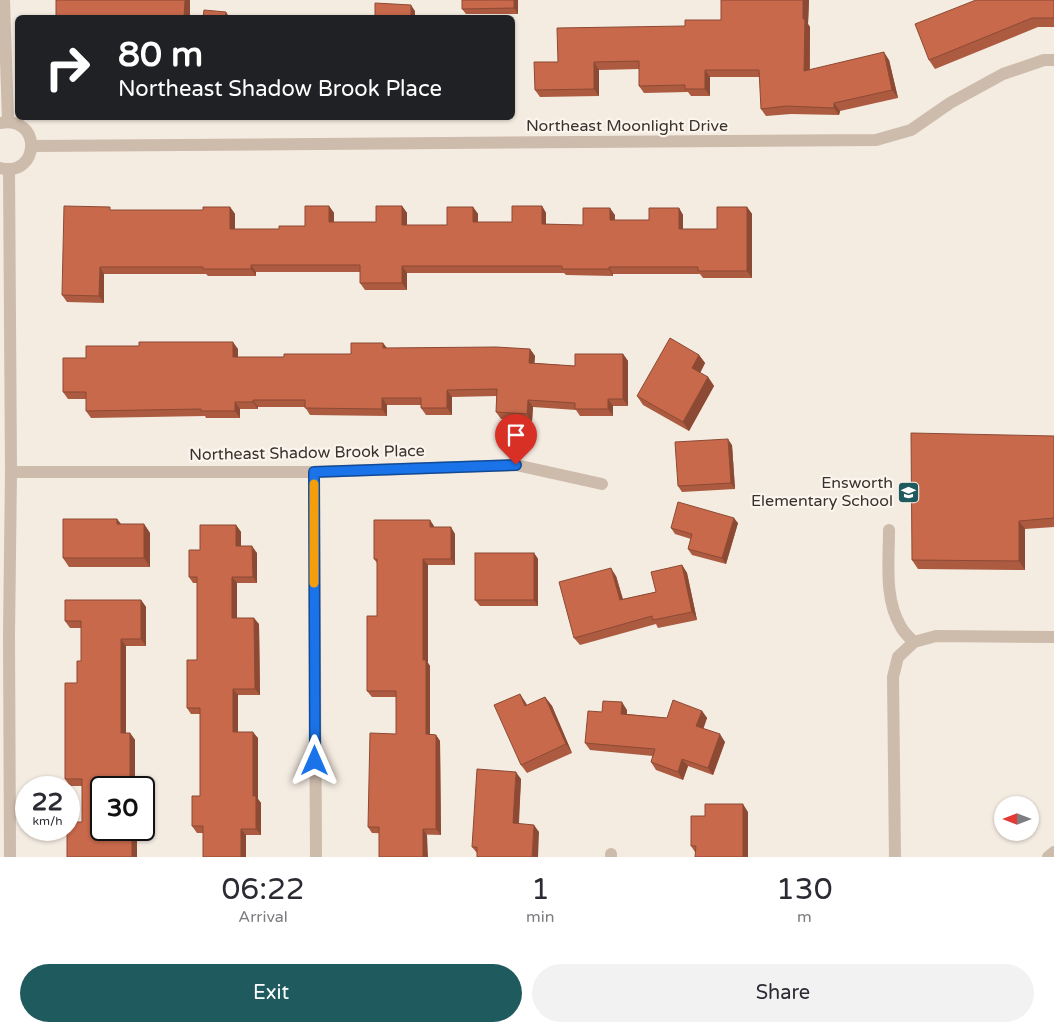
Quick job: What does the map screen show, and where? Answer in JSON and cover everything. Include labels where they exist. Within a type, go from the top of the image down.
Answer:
[{"type":"street","points":[[4,0],[4,122],[15,123],[27,132],[31,138],[32,146],[27,159],[22,164],[5,169],[11,472],[9,635],[5,749],[10,857]]},
{"type":"street","name":"Northeast Moonlight Drive","points":[[32,146],[876,140],[910,130],[950,103],[1003,74],[1044,60],[1054,60]]},
{"type":"street","name":"Northeast Shadow Brook Place","points":[[11,472],[314,472],[516,465],[602,484]]},
{"type":"street","points":[[314,472],[316,857]]},
{"type":"street","points":[[889,530],[889,588],[893,610],[901,628],[914,642]]},
{"type":"street","points":[[894,857],[893,677],[898,657],[914,642],[936,636],[1054,636]]},
{"type":"street","points":[[1048,857],[1054,852]]},
{"type":"building","points":[[56,0],[185,0],[184,15],[56,15]]},
{"type":"building","points":[[462,0],[514,0],[514,8],[462,9]]},
{"type":"building","points":[[721,0],[803,0],[803,19],[805,19],[804,71],[884,52],[892,90],[834,103],[834,108],[786,106],[761,109],[759,70],[705,70],[705,89],[685,89],[685,85],[639,86],[639,61],[594,62],[594,89],[535,90],[534,62],[558,62],[557,28],[685,26],[685,20],[721,20]]},
{"type":"building","points":[[976,0],[1054,0],[1054,18],[1032,18],[929,60],[915,24]]},
{"type":"building","points":[[375,3],[411,5],[411,15],[375,15]]},
{"type":"building","points":[[204,10],[226,12],[226,15],[203,15]]},
{"type":"building","points":[[64,206],[110,207],[110,210],[203,210],[203,207],[230,207],[230,229],[279,229],[279,226],[305,226],[305,206],[329,206],[329,222],[376,222],[376,206],[402,206],[402,225],[447,225],[447,207],[473,207],[473,222],[512,222],[512,206],[542,206],[542,224],[583,225],[583,208],[610,208],[610,220],[649,220],[649,208],[679,208],[679,229],[717,229],[717,207],[747,207],[747,271],[698,271],[698,267],[562,269],[562,266],[402,266],[402,283],[360,283],[360,265],[251,265],[251,269],[100,267],[99,296],[62,295]]},
{"type":"building","points":[[670,338],[699,355],[692,368],[708,377],[683,422],[637,396]]},
{"type":"building","points":[[139,342],[233,342],[233,357],[284,357],[284,354],[351,354],[351,343],[383,343],[383,348],[496,347],[530,349],[529,363],[575,366],[575,354],[623,354],[623,399],[608,399],[608,409],[575,409],[575,403],[528,400],[527,414],[496,412],[497,389],[447,390],[447,408],[421,408],[421,398],[382,398],[382,409],[305,408],[305,400],[253,400],[253,402],[235,402],[235,411],[201,411],[201,409],[86,411],[86,392],[63,392],[63,358],[86,358],[86,346],[139,346]]},
{"type":"building","points":[[911,433],[1054,436],[1054,518],[1019,521],[1019,561],[912,560]]},
{"type":"building","points":[[728,439],[731,483],[678,486],[675,442]]},
{"type":"building","points":[[678,502],[734,518],[722,558],[688,549],[692,534],[671,528]]},
{"type":"building","points":[[63,519],[117,519],[117,524],[144,524],[144,558],[63,558]]},
{"type":"building","points":[[374,520],[430,520],[430,527],[451,527],[451,559],[423,559],[423,660],[426,660],[426,734],[436,735],[436,829],[423,829],[423,857],[379,857],[379,827],[368,827],[370,733],[396,734],[396,691],[367,691],[367,616],[377,616],[377,559],[374,559]]},
{"type":"building","points":[[200,525],[236,525],[236,546],[252,546],[253,577],[232,577],[232,618],[254,618],[255,689],[233,689],[233,732],[253,732],[253,796],[256,796],[256,829],[241,829],[241,857],[203,857],[203,826],[192,826],[192,796],[200,796],[200,708],[187,708],[187,660],[197,660],[197,577],[189,577],[189,550],[200,550]]},
{"type":"building","points":[[475,553],[534,553],[534,600],[475,600]]},
{"type":"building","points":[[682,565],[692,612],[653,620],[652,616],[574,638],[559,582],[611,568],[620,600],[656,592],[651,572]]},
{"type":"building","points":[[65,600],[141,600],[141,639],[121,639],[121,733],[130,733],[130,776],[90,776],[90,841],[132,841],[132,857],[67,857],[67,841],[80,841],[80,822],[82,822],[82,779],[80,779],[80,776],[65,776],[65,683],[77,683],[77,661],[81,661],[81,621],[65,621]]},
{"type":"building","points":[[520,694],[525,706],[545,697],[566,744],[521,765],[494,705]]},
{"type":"building","points":[[673,700],[702,711],[696,726],[720,734],[708,768],[682,759],[678,772],[651,762],[655,749],[585,743],[588,711],[602,712],[603,701],[622,702],[621,714],[667,718]]},
{"type":"building","points":[[477,769],[516,772],[513,823],[534,825],[532,857],[477,857],[477,847],[472,847]]},
{"type":"building","points":[[705,804],[743,804],[743,857],[695,857],[696,846],[691,846],[691,816],[705,816]]},
{"type":"slow traffic","points":[[314,484],[314,583]]},
{"type":"place","name":"Ensworth Elementary School","points":[[909,492]]},
{"type":"route","points":[[315,761],[314,472],[516,465]]}]
